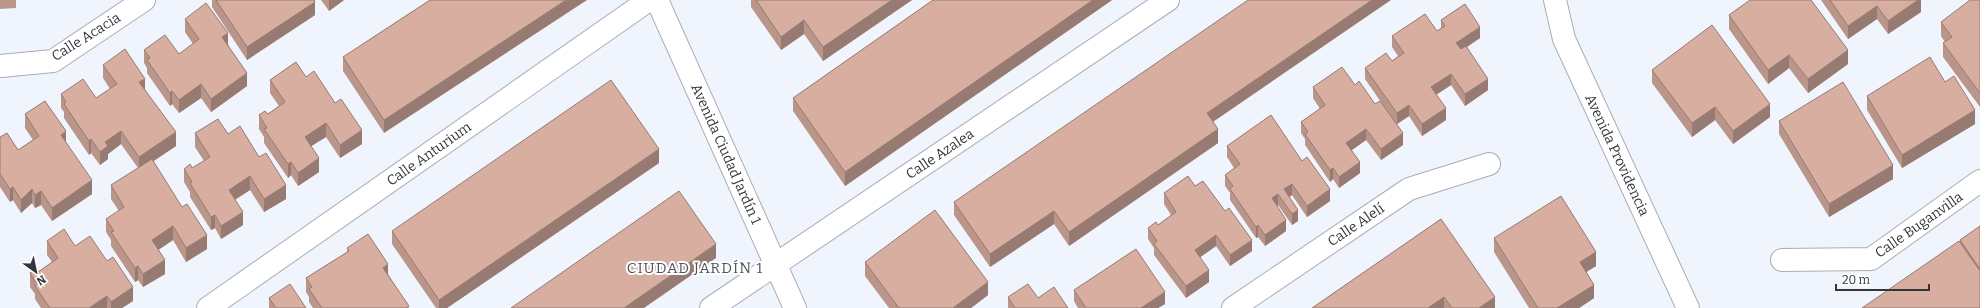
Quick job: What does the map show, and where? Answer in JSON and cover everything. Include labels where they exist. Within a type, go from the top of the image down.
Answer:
[{"type":"street","name":"Calle Acacia","points":[[1,66],[53,61],[144,0]]},
{"type":"street","name":"Calle Anturium","points":[[208,308],[649,0]]},
{"type":"street","name":"Avenida Ciudad Jardín 1","points":[[657,0],[795,308]]},
{"type":"street","name":"Calle Azalea","points":[[711,308],[1168,0]]},
{"type":"street","name":"Avenida Providencia","points":[[1555,0],[1564,39],[1688,308]]},
{"type":"street","name":"Calle Alelí","points":[[1233,308],[1409,190],[1489,164]]},
{"type":"street","name":"Calle Buganvilla","points":[[1782,260],[1870,259],[1980,182]]},
{"type":"building","points":[[216,0],[314,0],[315,2],[247,47]]},
{"type":"building","points":[[430,0],[566,0],[384,120],[343,57]]},
{"type":"building","points":[[756,0],[892,0],[823,47],[804,20],[781,37]]},
{"type":"building","points":[[933,0],[1093,0],[845,172],[793,98]]},
{"type":"building","points":[[1248,0],[1372,0],[1207,113],[1218,129],[1069,232],[1054,211],[990,254],[954,202]]},
{"type":"building","points":[[1750,0],[1811,0],[1848,50],[1808,79],[1789,55],[1768,70],[1729,15]]},
{"type":"building","points":[[1830,0],[1918,0],[1888,21],[1877,6],[1848,26]]},
{"type":"building","points":[[1970,0],[1980,0],[1980,93],[1943,43],[1952,37],[1941,22]]},
{"type":"building","points":[[206,3],[228,33],[222,37],[247,73],[211,99],[201,84],[179,100],[172,91],[170,93],[147,60],[150,58],[144,50],[165,35],[179,54],[199,39],[185,19]]},
{"type":"building","points":[[1465,4],[1480,27],[1456,43],[1461,49],[1466,46],[1488,79],[1465,94],[1451,74],[1431,87],[1446,108],[1422,124],[1409,105],[1397,113],[1365,68],[1386,53],[1392,61],[1404,53],[1392,36],[1425,14],[1437,31],[1445,26],[1441,20]]},
{"type":"building","points":[[1712,25],[1770,104],[1733,131],[1715,107],[1692,123],[1652,70]]},
{"type":"building","points":[[125,49],[145,79],[139,82],[176,132],[139,157],[121,131],[105,142],[108,146],[100,152],[91,139],[89,141],[64,104],[66,102],[61,94],[83,79],[96,98],[117,84],[103,65]]},
{"type":"building","points":[[1930,57],[1945,82],[1954,76],[1975,110],[1902,155],[1867,96]]},
{"type":"building","points":[[296,62],[306,77],[314,71],[335,103],[341,99],[362,130],[340,145],[326,123],[305,137],[319,158],[298,173],[291,162],[288,164],[264,129],[267,128],[259,115],[265,111],[268,114],[285,102],[270,80]]},
{"type":"building","points":[[1342,67],[1355,85],[1359,81],[1375,104],[1380,101],[1403,133],[1381,149],[1366,129],[1346,143],[1360,162],[1339,177],[1333,168],[1330,170],[1305,134],[1308,132],[1301,122],[1325,105],[1313,87]]},
{"type":"building","points":[[611,80],[659,149],[439,300],[392,231]]},
{"type":"building","points":[[1843,82],[1893,165],[1829,204],[1779,121]]},
{"type":"building","points":[[45,101],[66,131],[61,135],[92,180],[52,208],[41,191],[35,195],[32,189],[21,200],[13,187],[10,189],[0,174],[0,137],[7,133],[18,150],[39,136],[25,114]]},
{"type":"building","points":[[1271,115],[1302,161],[1307,157],[1330,189],[1307,206],[1292,184],[1284,189],[1298,210],[1292,214],[1278,194],[1272,198],[1286,220],[1265,235],[1258,225],[1256,227],[1230,189],[1233,186],[1225,175],[1240,164],[1227,146]]},
{"type":"building","points":[[218,119],[228,134],[240,126],[259,157],[266,153],[286,185],[264,199],[250,176],[229,190],[243,212],[221,226],[215,215],[211,217],[190,183],[192,182],[184,169],[190,164],[192,168],[210,157],[195,133]]},
{"type":"building","points":[[152,159],[182,207],[187,204],[207,235],[186,248],[173,226],[152,240],[165,260],[143,274],[138,266],[135,268],[111,232],[114,231],[106,219],[124,207],[111,185]]},
{"type":"building","points":[[1188,176],[1195,186],[1203,181],[1225,211],[1229,208],[1252,240],[1230,255],[1216,235],[1195,250],[1209,270],[1186,286],[1154,244],[1157,241],[1148,228],[1156,222],[1158,225],[1176,212],[1164,193]]},
{"type":"building","points":[[679,191],[716,244],[624,308],[511,308]]},
{"type":"building","points":[[1561,196],[1596,252],[1580,262],[1594,285],[1557,308],[1538,308],[1494,238]]},
{"type":"building","points":[[935,210],[988,282],[953,308],[899,308],[865,262]]},
{"type":"building","points":[[1441,219],[1495,297],[1479,308],[1452,308],[1444,297],[1428,308],[1312,308]]},
{"type":"building","points":[[1980,226],[1980,269],[1960,240]]},
{"type":"building","points":[[64,229],[75,246],[90,236],[107,261],[113,257],[133,287],[111,302],[107,296],[89,308],[50,308],[35,286],[37,284],[30,273],[36,269],[38,272],[58,258],[47,241]]},
{"type":"building","points":[[368,234],[388,264],[383,268],[409,306],[406,308],[322,308],[309,289],[312,287],[306,278],[349,251],[347,248]]},
{"type":"building","points":[[1959,241],[1980,271],[1980,308],[1862,308]]},
{"type":"building","points":[[1136,249],[1165,292],[1141,308],[1086,308],[1074,290]]},
{"type":"building","points":[[290,284],[306,308],[276,308],[269,298]]},
{"type":"building","points":[[1028,284],[1038,298],[1054,287],[1068,308],[1015,308],[1008,297]]},
{"type":"district","name":"CIUDAD JARDÍN 1","points":[[695,268]]}]
